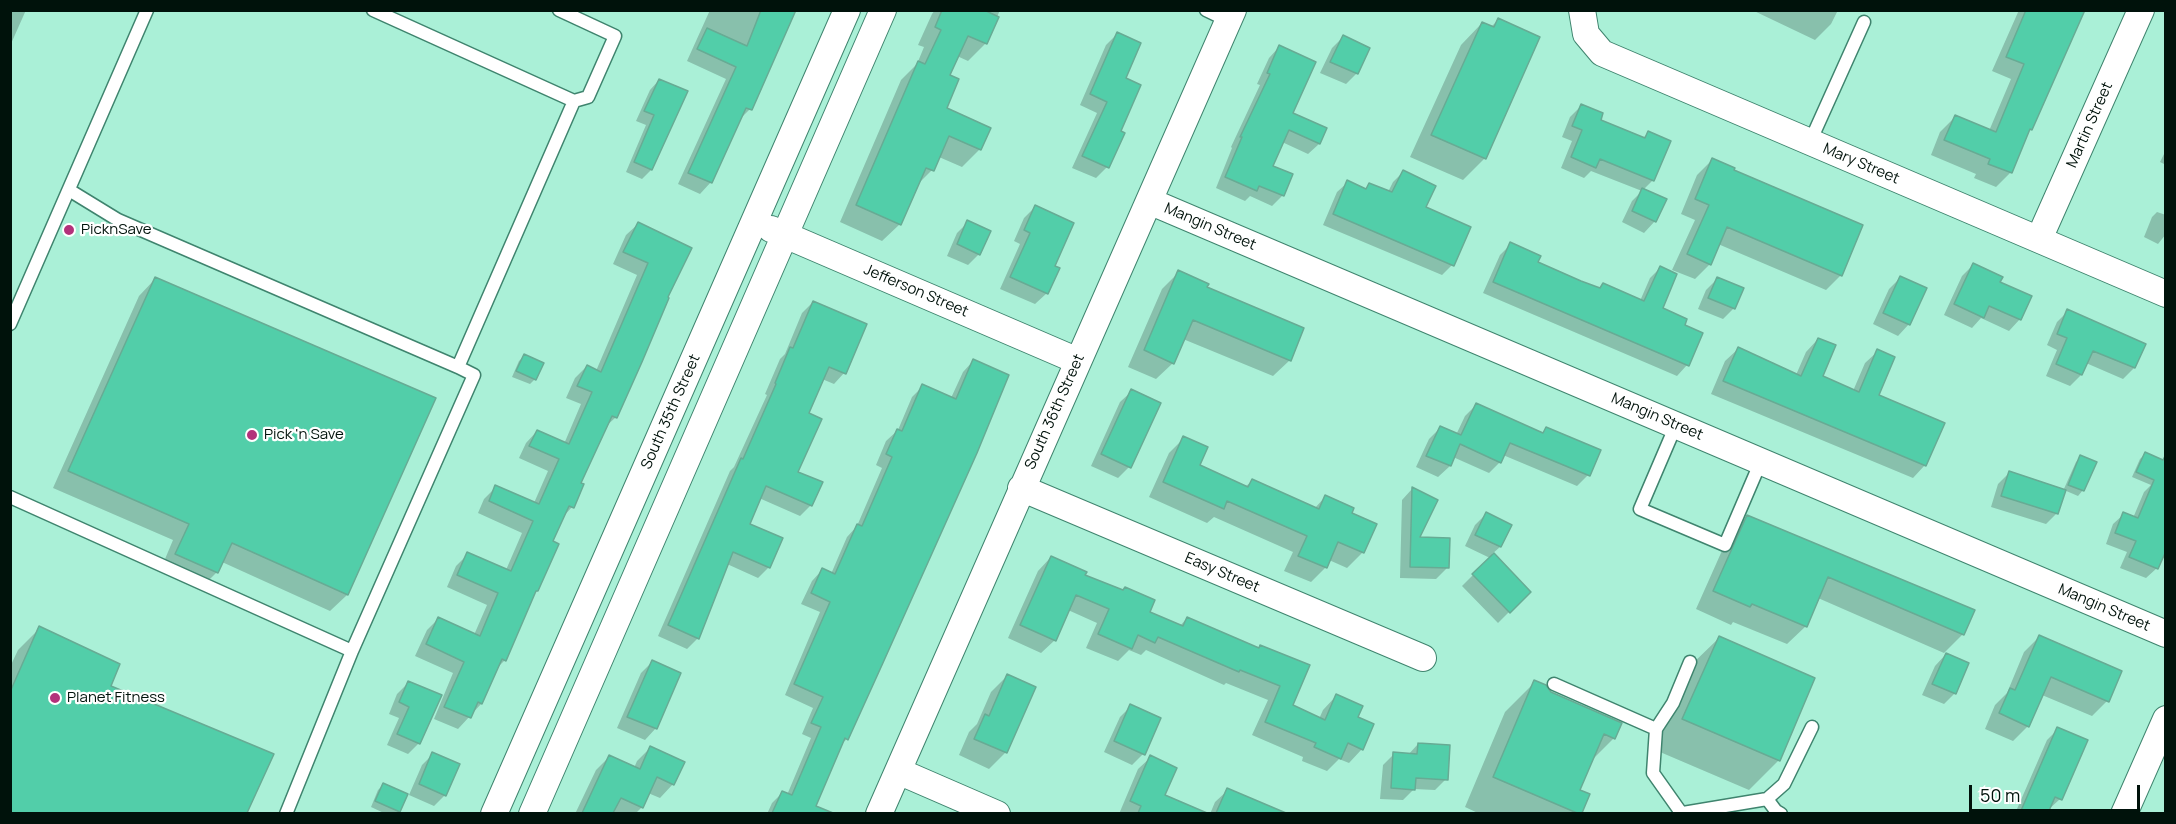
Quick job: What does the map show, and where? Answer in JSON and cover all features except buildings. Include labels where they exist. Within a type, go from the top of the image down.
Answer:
[{"type":"street","name":"South 35th Street","points":[[494,813],[847,10]]},
{"type":"street","points":[[532,813],[883,10]]},
{"type":"street","name":"Mary Street","points":[[1582,10],[1586,34],[1602,53],[2166,294]]},
{"type":"street","name":"Martin Street","points":[[2039,239],[2141,10]]},
{"type":"street","name":"South 36th Street","points":[[879,813],[1149,201],[1223,14]]},
{"type":"street","name":"Mangin Street","points":[[1149,201],[2166,634]]},
{"type":"street","name":"Jefferson Street","points":[[755,222],[1078,361]]},
{"type":"street","name":"Easy Street","points":[[1021,488],[1423,658]]},
{"type":"street","points":[[2124,813],[2166,719]]},
{"type":"street","points":[[897,771],[997,813]]},
{"type":"lane","points":[[10,324],[147,10]]},
{"type":"lane","points":[[374,11],[574,101],[588,97],[615,36],[559,10]]},
{"type":"lane","points":[[1810,142],[1864,21]]},
{"type":"lane","points":[[458,367],[574,101]]},
{"type":"lane","points":[[69,190],[118,220],[474,375],[352,651],[286,813]]},
{"type":"lane","points":[[1676,425],[1641,509],[1651,514],[1725,545],[1761,461]]},
{"type":"lane","points":[[10,497],[352,651]]},
{"type":"lane","points":[[1690,662],[1673,703],[1656,729],[1653,773],[1683,813],[1767,798],[1784,784],[1812,727]]},
{"type":"lane","points":[[1554,684],[1656,729]]},
{"type":"lane","points":[[1767,798],[1776,811],[1781,813]]},
{"type":"place","name":"PicknSave","points":[[69,230]]},
{"type":"place","name":"Pick 'n Save","points":[[252,435]]},
{"type":"place","name":"Planet Fitness","points":[[55,698]]}]
